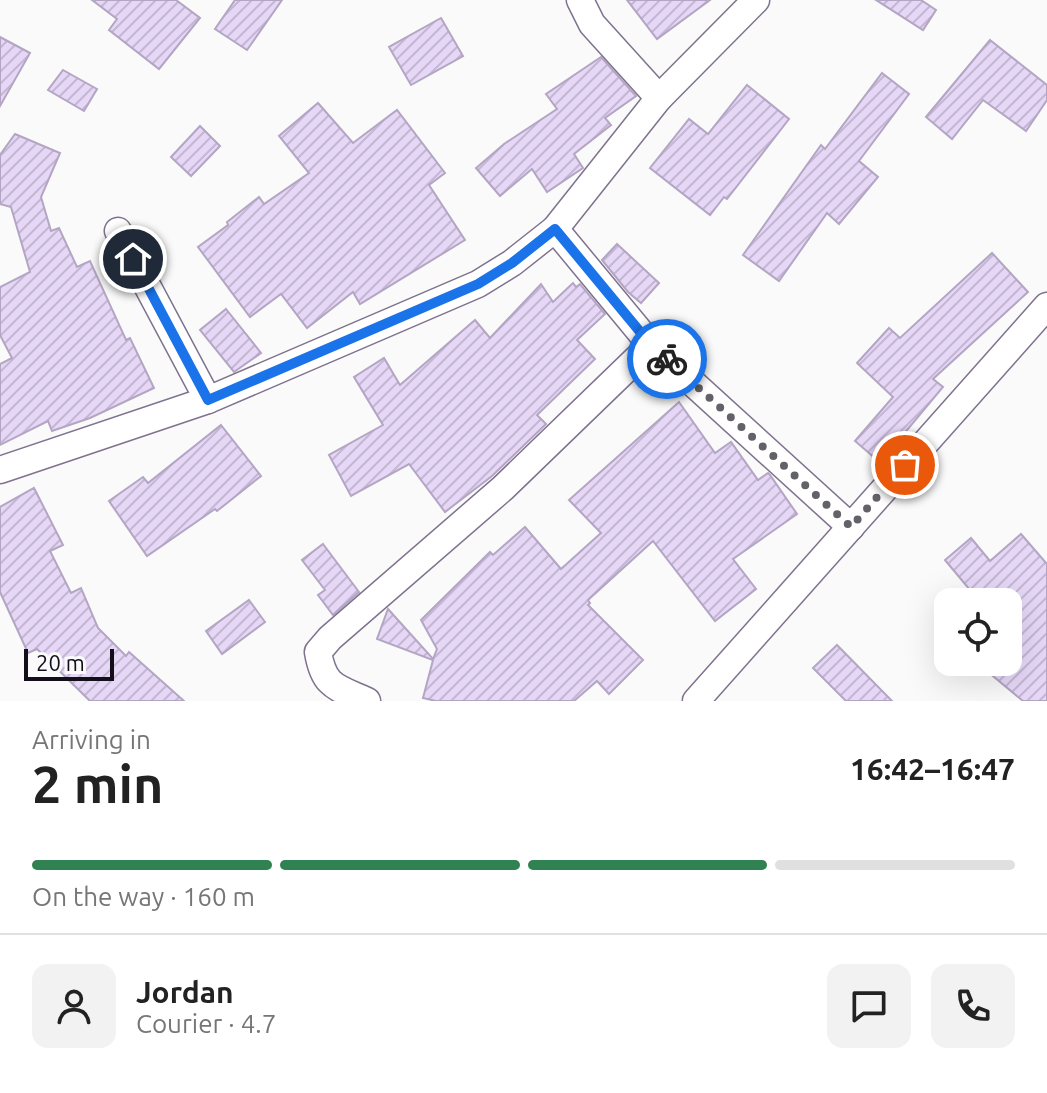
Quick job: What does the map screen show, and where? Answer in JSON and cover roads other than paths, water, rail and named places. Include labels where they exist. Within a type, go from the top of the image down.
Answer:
[{"type":"street","points":[[580,0],[592,24],[659,98]]},
{"type":"street","points":[[0,470],[208,400],[478,284],[512,263],[555,229],[659,98],[756,0]]},
{"type":"street","points":[[555,229],[651,345],[851,527]]},
{"type":"street","points":[[118,231],[208,400]]},
{"type":"street","points":[[696,701],[1047,306]]},
{"type":"street","points":[[367,701],[332,685],[321,672],[318,652],[330,638],[503,488],[651,345]]}]
